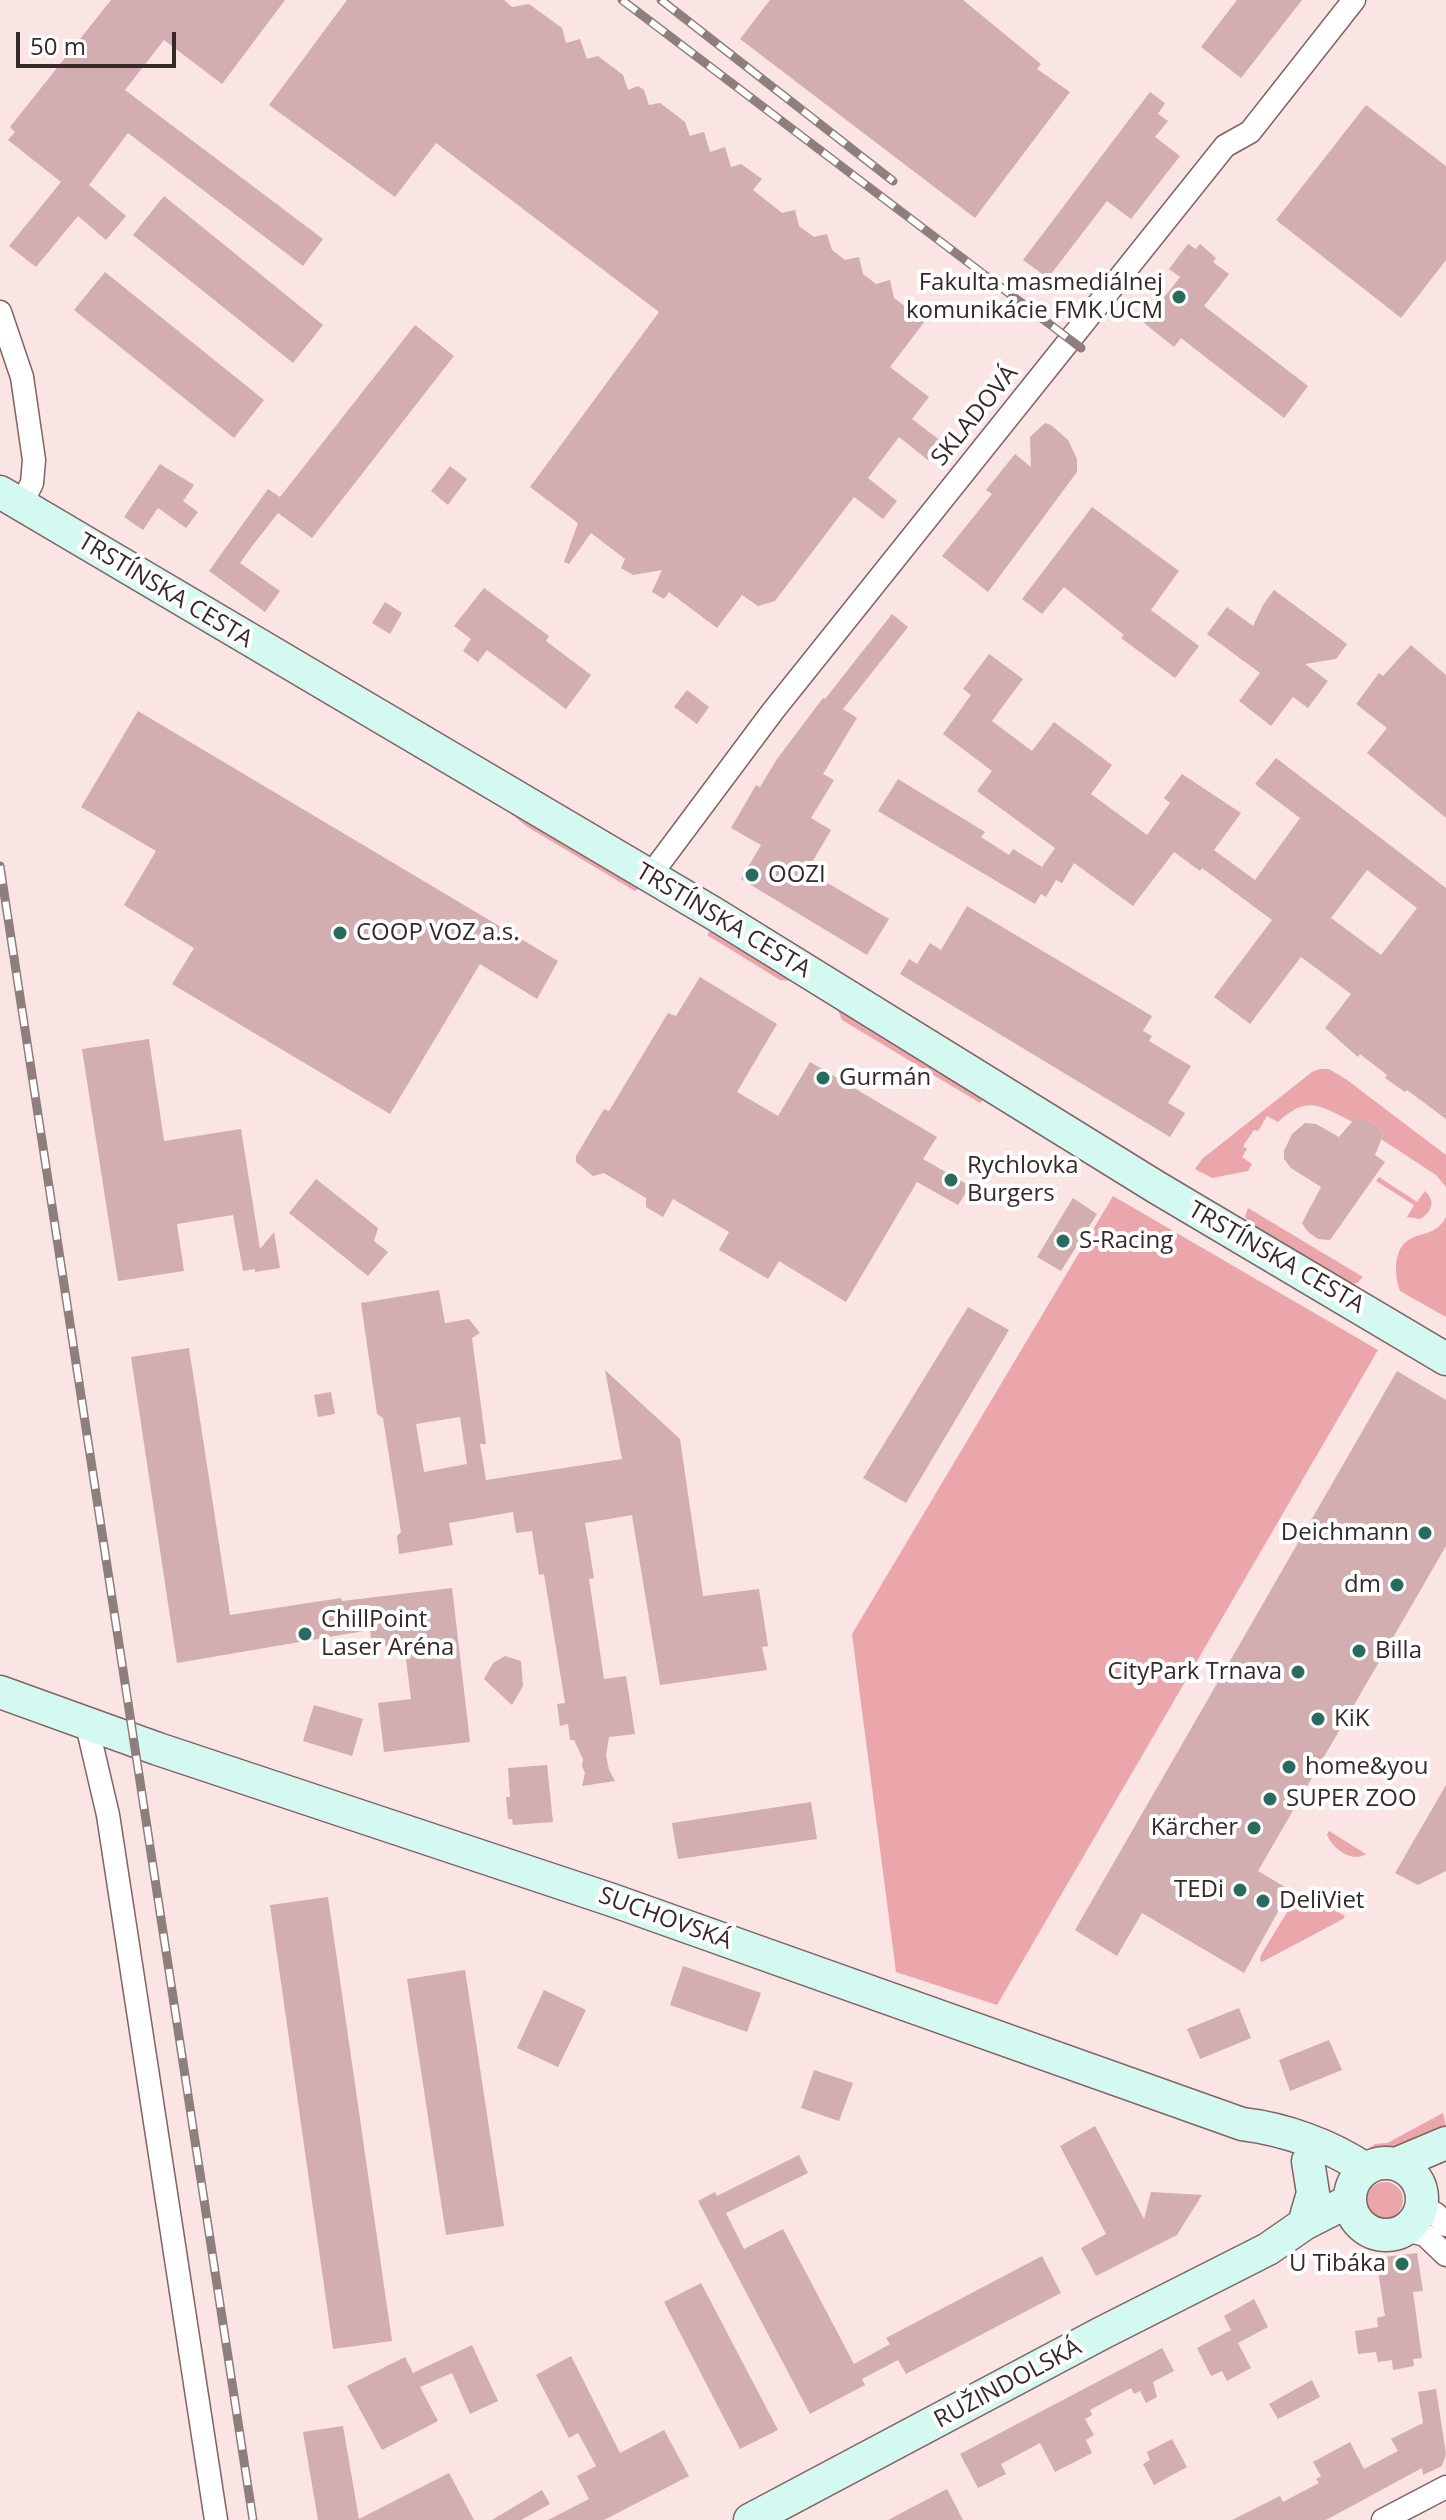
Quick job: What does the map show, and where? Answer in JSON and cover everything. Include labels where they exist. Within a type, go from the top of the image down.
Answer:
[{"type":"main road","name":"TRSTÍNSKA CESTA","points":[[10,498],[649,877],[1103,1155],[1445,1357]]},
{"type":"main road","name":"SUCHOVSKÁ","points":[[0,1692],[158,1749],[612,1900],[1242,2124],[1274,2128],[1350,2158],[1365,2181]]},
{"type":"main road","name":"SUCHOVSKÁ","points":[[1242,2124],[1266,2142],[1365,2181]]},
{"type":"main road","name":"RUŽINDOLSKÁ","points":[[750,2520],[1268,2249],[1365,2181],[1446,2143]]},
{"type":"main road","points":[[1304,2224],[1313,2193],[1308,2161]]},
{"type":"main road","points":[[1424,2213],[1412,2173],[1365,2181],[1354,2217],[1365,2229],[1390,2235],[1424,2213],[1446,2166]]},
{"type":"main road","name":"RUŽINDOLSKÁ","points":[[1268,2249],[1337,2232],[1365,2229]]},
{"type":"street","name":"SKLADOVÁ","points":[[649,877],[773,711],[1108,291],[1225,146],[1250,132],[1354,0]]},
{"type":"street","points":[[0,312],[22,377],[34,460],[32,483],[10,498]]},
{"type":"street","points":[[86,1721],[108,1815],[216,2520]]},
{"type":"street","points":[[1424,2213],[1425,2235],[1446,2255]]},
{"type":"street","points":[[1383,2520],[1446,2487]]},
{"type":"shaded area","points":[[503,807],[639,888],[635,891],[526,826]]},
{"type":"shaded area","points":[[710,931],[793,981],[780,980],[707,935]]},
{"type":"shaded area","points":[[837,1008],[985,1098],[980,1103],[842,1020]]},
{"type":"shaded area","points":[[1329,1069],[1347,1080],[1446,1155],[1446,1187],[1436,1175],[1381,1139],[1384,1133],[1374,1123],[1356,1117],[1353,1122],[1332,1111],[1306,1105],[1288,1113],[1278,1122],[1267,1116],[1258,1131],[1254,1130],[1243,1146],[1247,1149],[1242,1157],[1252,1164],[1248,1171],[1212,1178],[1195,1169],[1202,1159],[1312,1072]]},
{"type":"shaded area","points":[[1379,1177],[1417,1202],[1425,1191],[1431,1199],[1430,1210],[1420,1219],[1407,1217],[1414,1205],[1376,1181]]},
{"type":"shaded area","points":[[1113,1196],[1378,1350],[997,2005],[896,1972],[852,1634]]},
{"type":"shaded area","points":[[1248,1208],[1363,1277],[1357,1283],[1350,1284],[1254,1228],[1245,1217]]},
{"type":"shaded area","points":[[1446,1217],[1446,1317],[1400,1291],[1396,1261],[1407,1241],[1436,1229]]},
{"type":"shaded area","points":[[1329,1831],[1366,1854],[1355,1857],[1338,1850],[1327,1835]]},
{"type":"shaded area","points":[[1304,1893],[1345,1916],[1262,1962],[1261,1955],[1292,1904],[1297,1906]]},
{"type":"shaded area","points":[[1443,2113],[1446,2126],[1426,2141],[1398,2151],[1363,2154],[1375,2144],[1387,2143]]},
{"type":"shaded area","points":[[1385,2182],[1397,2188],[1403,2200],[1397,2212],[1385,2218],[1373,2212],[1367,2200],[1373,2188]]},
{"type":"building","points":[[111,0],[285,0],[222,84],[164,40],[125,90],[323,239],[303,266],[128,133],[89,185],[126,216],[106,240],[78,216],[36,267],[9,246],[61,182],[8,140],[15,132],[10,127]]},
{"type":"building","points":[[347,0],[504,0],[512,7],[529,4],[562,28],[566,43],[580,39],[587,59],[598,56],[623,75],[628,90],[638,86],[644,90],[649,105],[660,103],[685,122],[690,136],[704,132],[710,152],[725,147],[731,167],[741,164],[762,179],[753,190],[782,213],[795,210],[799,226],[814,237],[827,234],[832,250],[845,260],[859,257],[863,274],[876,284],[890,280],[894,298],[906,307],[921,304],[925,321],[890,367],[929,397],[912,419],[942,442],[928,460],[899,437],[868,478],[897,501],[883,519],[854,497],[775,601],[758,606],[742,595],[717,628],[669,592],[664,599],[652,592],[662,570],[633,575],[621,568],[625,559],[591,533],[569,564],[564,562],[578,523],[530,487],[659,312],[436,143],[395,197],[269,105]]},
{"type":"building","points":[[770,0],[963,0],[1041,64],[1037,69],[1070,92],[975,218],[740,39]]},
{"type":"building","points":[[1237,0],[1302,0],[1241,78],[1201,47]]},
{"type":"building","points":[[1150,92],[1165,103],[1158,114],[1168,121],[1155,137],[1180,156],[1131,219],[1107,201],[1048,278],[1023,260]]},
{"type":"building","points":[[1366,105],[1446,166],[1446,260],[1401,318],[1276,220]]},
{"type":"building","points":[[164,196],[323,325],[293,363],[133,235]]},
{"type":"building","points":[[1188,244],[1196,249],[1200,244],[1216,258],[1213,262],[1229,274],[1204,306],[1308,386],[1284,418],[1181,338],[1174,347],[1144,323],[1180,277],[1169,269]]},
{"type":"building","points":[[105,272],[264,400],[234,438],[74,310]]},
{"type":"building","points":[[415,325],[454,356],[312,538],[278,513],[253,545],[240,563],[280,591],[265,612],[209,571],[268,489],[280,497]]},
{"type":"building","points":[[1045,423],[1068,440],[1077,459],[1077,472],[988,592],[942,556],[992,494],[986,490],[1015,454],[1031,467],[1030,437]]},
{"type":"building","points":[[160,464],[194,485],[183,501],[198,512],[186,528],[158,508],[143,530],[124,517]]},
{"type":"building","points":[[450,466],[467,479],[448,505],[431,491]]},
{"type":"building","points":[[1092,507],[1179,571],[1151,610],[1199,646],[1175,678],[1121,638],[1124,635],[1064,587],[1042,614],[1022,599]]},
{"type":"building","points":[[484,588],[549,636],[546,641],[591,675],[566,709],[487,650],[478,662],[463,651],[471,639],[454,626]]},
{"type":"building","points":[[1274,590],[1347,644],[1336,659],[1305,664],[1328,681],[1308,708],[1293,697],[1271,726],[1239,701],[1260,673],[1207,634],[1227,607],[1253,626]]},
{"type":"building","points":[[385,602],[402,613],[390,634],[372,623]]},
{"type":"building","points":[[892,614],[908,627],[843,709],[857,718],[823,774],[834,780],[811,818],[831,830],[807,871],[889,919],[867,955],[741,879],[761,845],[731,828],[756,785],[760,787],[823,698]]},
{"type":"building","points":[[1411,645],[1446,675],[1446,818],[1367,753],[1387,728],[1356,704],[1379,673],[1383,676]]},
{"type":"building","points":[[989,654],[1023,679],[992,721],[1032,751],[1054,722],[1112,765],[1091,794],[1147,835],[1170,803],[1164,798],[1182,774],[1241,813],[1214,850],[1255,880],[1300,818],[1255,784],[1276,758],[1446,888],[1446,1119],[1385,1078],[1387,1075],[1360,1054],[1358,1057],[1325,1028],[1351,994],[1301,957],[1250,1024],[1214,997],[1272,920],[1202,868],[1200,871],[1174,852],[1133,906],[1074,863],[1062,883],[1056,880],[1046,897],[1041,894],[1035,904],[878,811],[898,779],[985,832],[981,837],[1009,855],[1013,849],[1042,867],[1055,848],[977,791],[992,771],[943,734],[971,695],[963,689]],"holes":[[[1367,870],[1417,908],[1381,955],[1331,918]]]},
{"type":"building","points":[[687,690],[709,707],[697,724],[674,707]]},
{"type":"building","name":"COOP VOZ a.s.","points":[[138,711],[558,961],[537,999],[480,964],[390,1114],[172,984],[194,948],[124,905],[156,851],[81,807]]},
{"type":"building","points":[[967,906],[1152,1016],[1143,1031],[1152,1036],[1149,1041],[1191,1066],[1168,1103],[1185,1113],[1170,1137],[900,974],[909,959],[917,964],[930,943],[941,950]]},
{"type":"building","points":[[700,977],[777,1024],[737,1092],[778,1116],[810,1062],[937,1137],[923,1159],[970,1186],[958,1205],[917,1182],[846,1302],[779,1261],[768,1279],[719,1250],[729,1232],[673,1199],[663,1217],[646,1207],[646,1198],[604,1173],[593,1176],[576,1162],[576,1156],[604,1109],[609,1111],[668,1013],[676,1016]]},
{"type":"building","points":[[149,1039],[164,1141],[241,1129],[260,1249],[274,1232],[280,1268],[243,1271],[233,1215],[177,1224],[184,1271],[118,1281],[82,1049]]},
{"type":"building","points":[[1356,1117],[1374,1123],[1384,1133],[1375,1155],[1385,1162],[1330,1240],[1318,1239],[1302,1223],[1321,1187],[1291,1168],[1284,1159],[1284,1151],[1292,1134],[1305,1123],[1316,1124],[1339,1137]]},
{"type":"building","points":[[316,1179],[378,1228],[374,1241],[388,1252],[368,1276],[289,1213]]},
{"type":"building","name":"S-Racing","points":[[1073,1198],[1097,1214],[1061,1271],[1037,1257]]},
{"type":"building","points":[[439,1290],[445,1323],[469,1319],[480,1333],[472,1338],[486,1444],[480,1444],[486,1480],[622,1459],[605,1370],[680,1439],[703,1596],[759,1589],[768,1646],[762,1647],[767,1670],[660,1685],[632,1515],[585,1523],[594,1578],[589,1579],[604,1679],[626,1676],[635,1734],[609,1737],[606,1755],[615,1781],[582,1786],[585,1773],[583,1759],[574,1740],[570,1740],[568,1724],[560,1726],[557,1704],[565,1703],[544,1574],[539,1575],[532,1531],[516,1533],[513,1512],[449,1523],[453,1545],[399,1554],[397,1536],[401,1532],[383,1418],[377,1414],[361,1303]],"holes":[[[460,1417],[467,1464],[424,1472],[416,1424]]]},
{"type":"building","points":[[968,1307],[1009,1330],[906,1503],[863,1478]]},
{"type":"building","points":[[189,1348],[230,1615],[341,1598],[342,1601],[452,1588],[470,1742],[384,1752],[378,1703],[411,1699],[404,1644],[372,1647],[370,1630],[177,1663],[131,1357]]},
{"type":"building","name":"CityPark Trnava","points":[[1397,1371],[1446,1400],[1446,1546],[1258,1871],[1290,1890],[1244,1973],[1142,1913],[1117,1956],[1075,1930]]},
{"type":"building","points":[[331,1392],[335,1414],[318,1417],[314,1395]]},
{"type":"building","points":[[505,1656],[521,1661],[523,1686],[512,1705],[484,1679],[493,1663]]},
{"type":"building","points":[[314,1705],[363,1719],[352,1756],[303,1741]]},
{"type":"building","points":[[547,1765],[553,1822],[513,1825],[512,1819],[508,1819],[506,1797],[510,1797],[508,1768]]},
{"type":"building","points":[[1446,1785],[1446,1871],[1418,1885],[1395,1873]]},
{"type":"building","points":[[811,1802],[817,1839],[678,1859],[672,1823]]},
{"type":"building","points":[[328,1897],[392,2341],[333,2349],[270,1905]]},
{"type":"building","points":[[683,1966],[761,1993],[747,2032],[670,2005]]},
{"type":"building","points":[[465,1970],[504,2226],[446,2235],[407,1979]]},
{"type":"building","points":[[544,1990],[586,2010],[558,2067],[517,2048]]},
{"type":"building","points":[[1239,2008],[1251,2038],[1200,2059],[1187,2029]]},
{"type":"building","points":[[1329,2040],[1342,2070],[1290,2091],[1279,2060]]},
{"type":"building","points":[[814,2070],[853,2083],[839,2121],[801,2108]]},
{"type":"building","points":[[1095,2126],[1144,2219],[1151,2192],[1202,2195],[1177,2235],[1096,2276],[1081,2248],[1106,2234],[1060,2146]]},
{"type":"building","points":[[799,2155],[808,2173],[726,2213],[744,2249],[783,2229],[854,2364],[890,2344],[886,2338],[1042,2256],[1061,2293],[906,2374],[898,2360],[862,2379],[865,2385],[810,2414],[698,2201],[715,2192],[717,2196]]},
{"type":"building","points":[[1417,2253],[1423,2291],[1413,2292],[1422,2358],[1413,2359],[1414,2366],[1393,2370],[1392,2360],[1378,2362],[1376,2352],[1358,2354],[1355,2331],[1378,2327],[1377,2318],[1385,2316],[1376,2258]]},
{"type":"building","points":[[701,2283],[778,2430],[740,2449],[664,2302]]},
{"type":"building","points":[[1254,2299],[1268,2327],[1238,2343],[1251,2368],[1227,2381],[1222,2371],[1211,2376],[1197,2348],[1231,2330],[1224,2316]]},
{"type":"building","points":[[472,2345],[498,2401],[470,2414],[452,2373],[420,2387],[438,2421],[382,2450],[347,2386],[405,2357],[413,2373]]},
{"type":"building","points":[[1162,2348],[1174,2371],[1153,2382],[1157,2397],[1146,2403],[1140,2391],[1134,2394],[1131,2388],[1090,2410],[1092,2415],[1085,2419],[1094,2435],[1086,2440],[1092,2453],[1055,2472],[1040,2443],[1001,2464],[1006,2474],[978,2488],[960,2454]]},
{"type":"building","points":[[571,2356],[620,2453],[664,2430],[689,2476],[604,2520],[548,2520],[589,2499],[577,2476],[596,2466],[578,2433],[569,2438],[536,2375]]},
{"type":"building","points":[[1312,2380],[1320,2397],[1278,2419],[1269,2404]]},
{"type":"building","points":[[1436,2389],[1446,2454],[1442,2466],[1423,2475],[1422,2468],[1326,2520],[1232,2520],[1280,2496],[1283,2502],[1319,2483],[1316,2479],[1321,2476],[1313,2462],[1350,2442],[1364,2469],[1398,2451],[1391,2439],[1423,2423],[1418,2392]]},
{"type":"building","points":[[343,2426],[359,2519],[449,2473],[474,2520],[318,2520],[303,2432]]},
{"type":"building","points":[[1172,2439],[1187,2467],[1154,2485],[1143,2464],[1150,2460],[1147,2452]]},
{"type":"building","points":[[947,2489],[963,2520],[888,2520]]},
{"type":"building","points":[[542,2490],[550,2504],[521,2520],[492,2520]]},
{"type":"railway","points":[[622,0],[1081,348]]},
{"type":"railway","points":[[661,0],[893,181]]},
{"type":"railway","points":[[0,866],[253,2520]]},
{"type":"place","name":"Fakulta masmediálnej komunikácie FMK UCM","points":[[1179,297]]},
{"type":"place","name":"OOZI","points":[[752,875]]},
{"type":"place","name":"COOP VOZ a.s.","points":[[340,933]]},
{"type":"place","name":"Gurmán","points":[[823,1078]]},
{"type":"place","name":"Rychlovka Burgers","points":[[951,1180]]},
{"type":"place","name":"S-Racing","points":[[1063,1241]]},
{"type":"place","name":"Deichmann","points":[[1425,1533]]},
{"type":"place","name":"dm","points":[[1397,1585]]},
{"type":"place","name":"ChillPoint Laser Aréna","points":[[305,1634]]},
{"type":"place","name":"Billa","points":[[1359,1651]]},
{"type":"place","name":"CityPark Trnava","points":[[1298,1672]]},
{"type":"place","name":"KiK","points":[[1318,1719]]},
{"type":"place","name":"home&you","points":[[1289,1767]]},
{"type":"place","name":"SUPER ZOO","points":[[1270,1799]]},
{"type":"place","name":"Kärcher","points":[[1254,1828]]},
{"type":"place","name":"TEDi","points":[[1240,1890]]},
{"type":"place","name":"DeliViet","points":[[1263,1901]]},
{"type":"place","name":"U Tibáka","points":[[1402,2264]]}]
